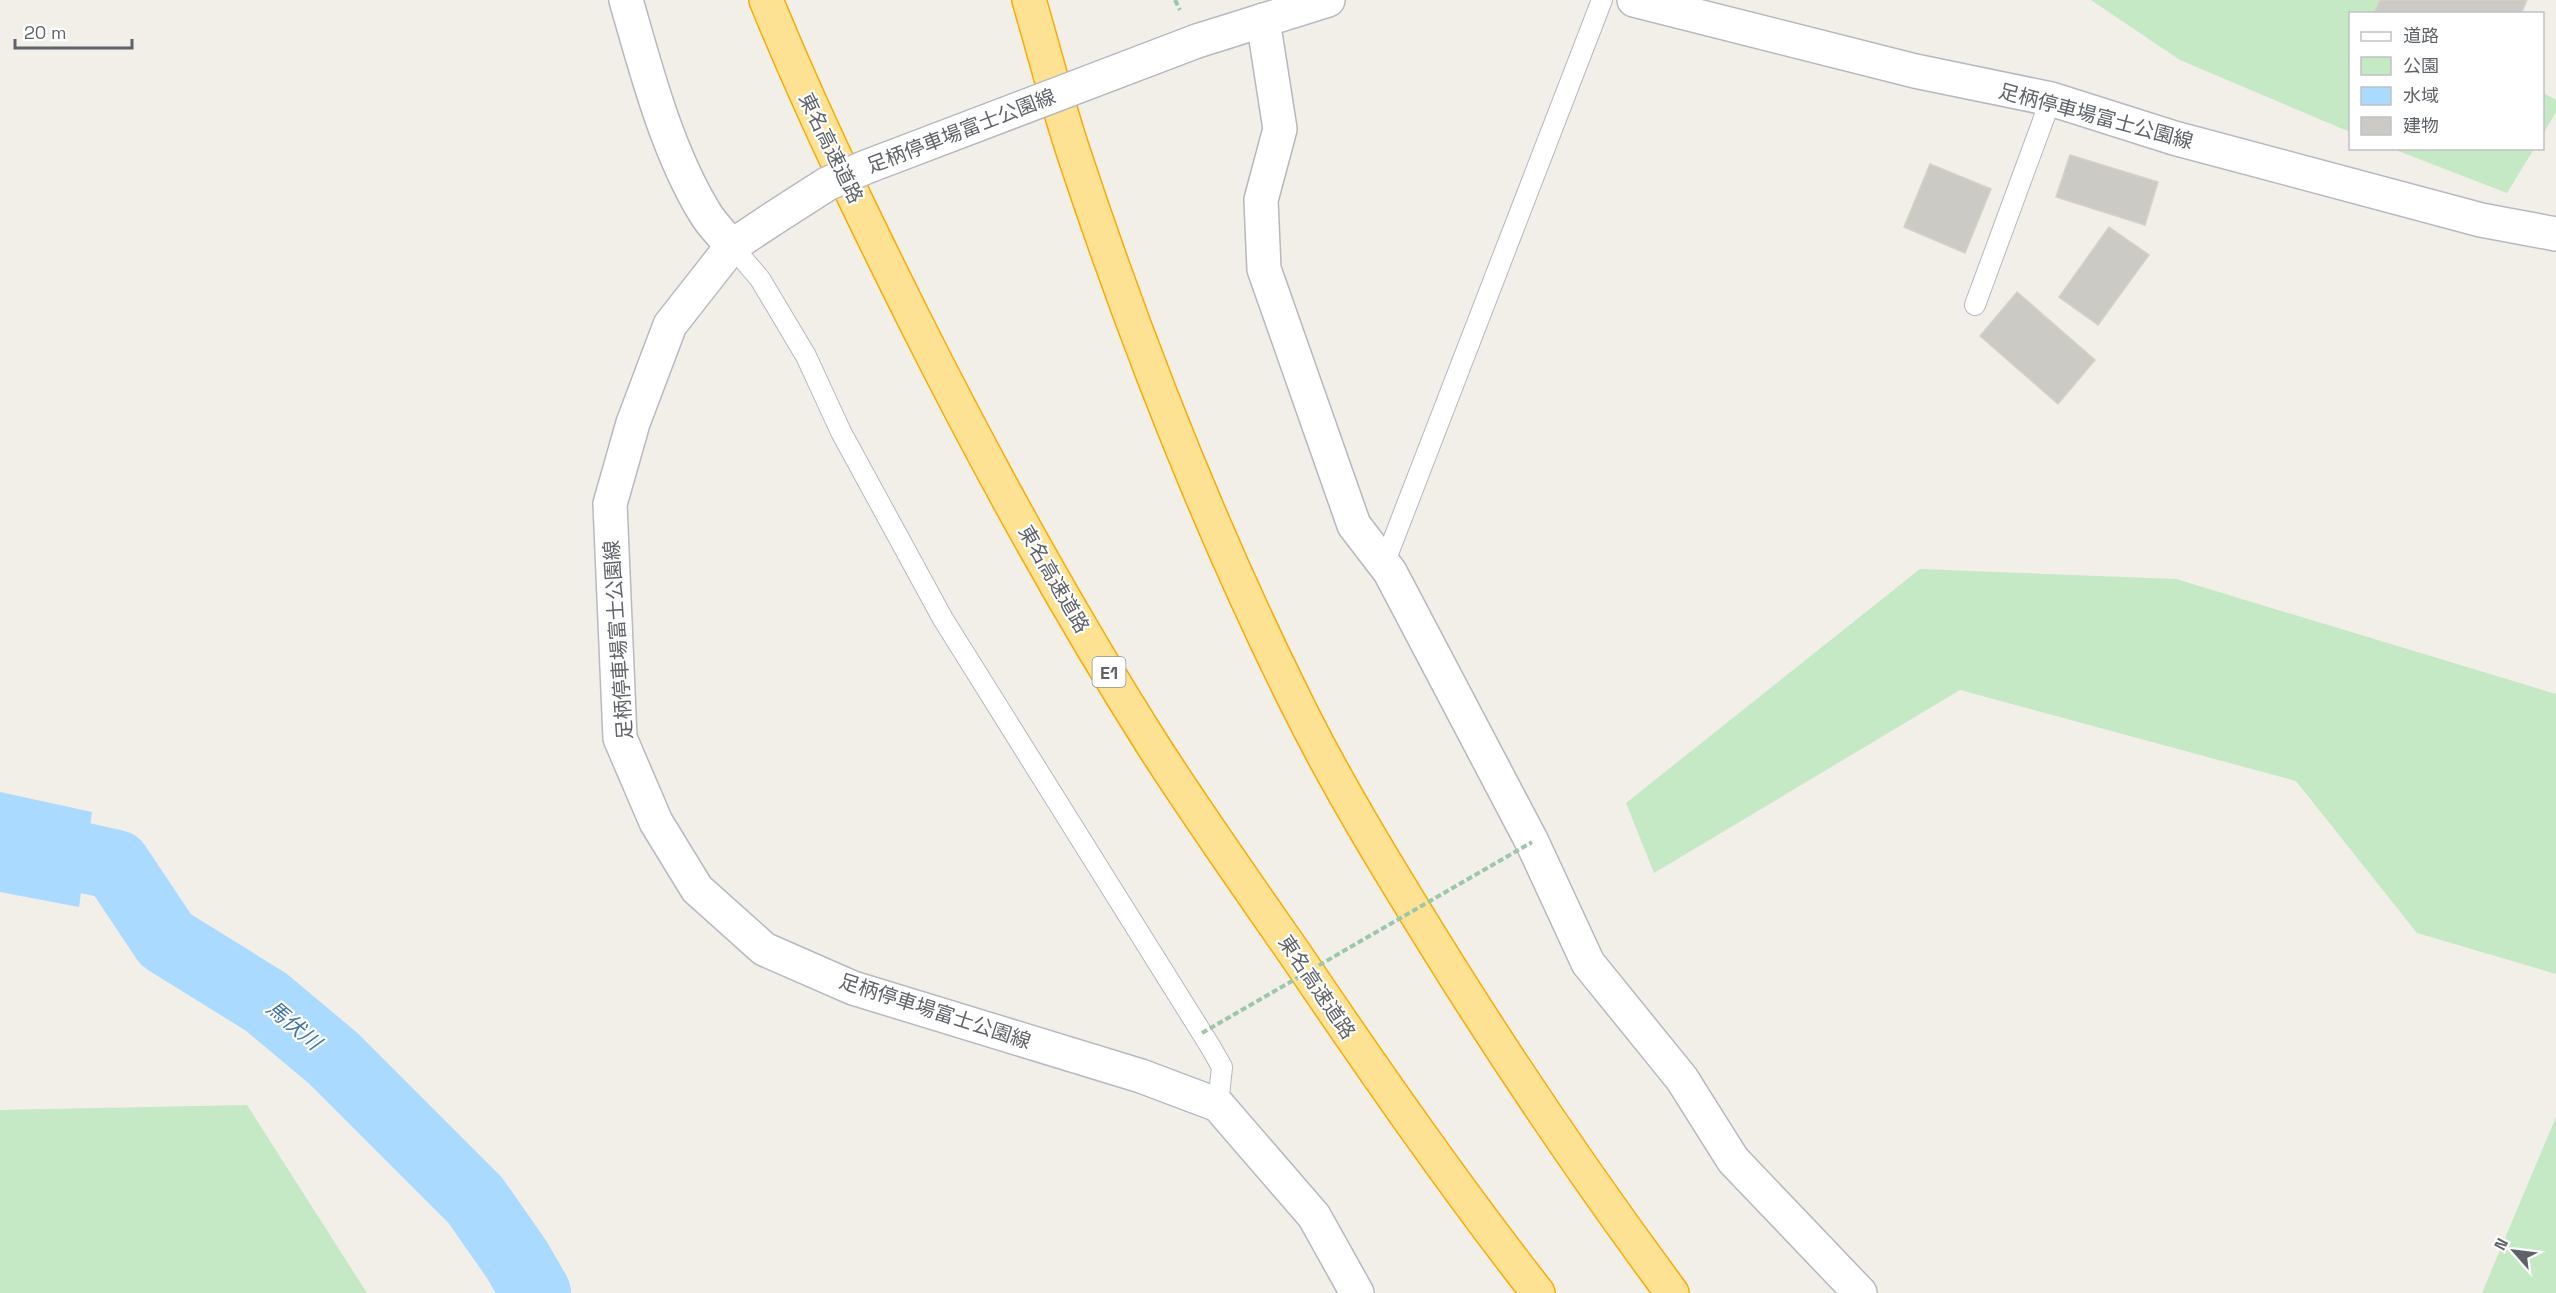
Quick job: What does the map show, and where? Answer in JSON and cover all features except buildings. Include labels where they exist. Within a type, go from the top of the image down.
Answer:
[{"type":"highway","name":"東名高速道路","points":[[766,0],[801,88],[898,287],[965,419],[1064,599],[1154,747],[1262,906],[1444,1169],[1538,1293]]},
{"type":"highway","points":[[1029,0],[1073,151],[1126,305],[1167,414],[1245,596],[1297,705],[1377,850],[1500,1048],[1608,1206],[1672,1293]]},
{"type":"main road","points":[[626,0],[683,174],[706,215],[732,246]]},
{"type":"main road","name":"足柄停車場富士公園線","points":[[1328,0],[1197,41],[866,167],[827,184],[732,246],[670,325],[633,423],[610,504],[620,738],[656,822],[697,889],[764,949],[853,988],[1142,1076],[1218,1105],[1314,1216],[1357,1293]]},
{"type":"main road","name":"足柄停車場富士公園線","points":[[1634,0],[1915,70],[2051,99],[2174,138],[2458,214],[2556,234]]},
{"type":"main road","points":[[1263,20],[1280,129],[1261,200],[1264,269],[1354,525],[1384,564],[1532,842],[1588,963],[1682,1079],[1733,1160],[1860,1293]]},
{"type":"lane","points":[[1384,564],[1602,0]]},
{"type":"lane","points":[[1975,305],[2051,99]]},
{"type":"lane","points":[[732,246],[760,279],[806,356],[841,432],[943,619],[1222,1067],[1218,1105]]},
{"type":"path","points":[[1202,1033],[1532,842]]},
{"type":"green space","points":[[2091,0],[2385,0],[2406,12],[2349,12],[2349,132],[2180,60]]},
{"type":"green space","points":[[2544,93],[2556,100],[2556,112],[2544,132]]},
{"type":"green space","points":[[2396,150],[2533,150],[2507,193]]},
{"type":"green space","points":[[1920,569],[2176,579],[2556,694],[2556,974],[2417,933],[2296,781],[1960,690],[1654,873],[1626,803]]},
{"type":"green space","points":[[247,1105],[367,1293],[0,1293],[0,1110]]},
{"type":"green space","points":[[2556,1117],[2556,1293],[2482,1293]]},
{"type":"water","points":[[0,792],[92,812],[79,907],[0,892]]},
{"type":"waterway","name":"馬伏川","points":[[0,844],[27,845],[116,865],[166,940],[266,1002],[334,1059],[475,1200],[517,1260],[536,1293]]}]
